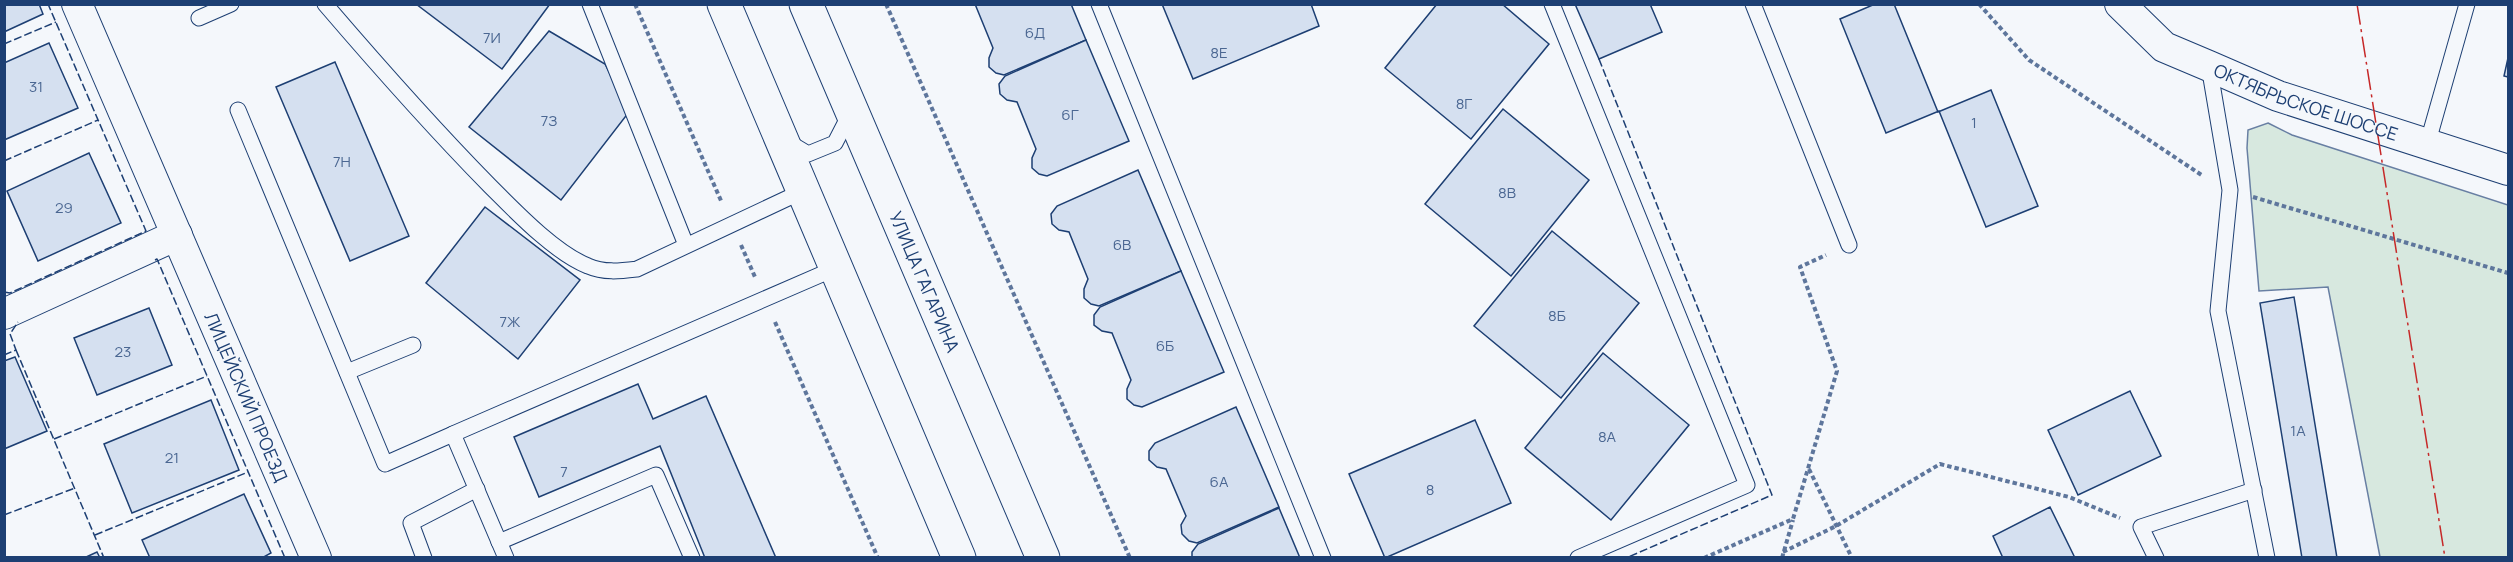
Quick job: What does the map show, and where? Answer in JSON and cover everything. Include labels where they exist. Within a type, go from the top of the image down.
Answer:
[{"type":"street","name":"ЛИЦЕЙСКИЙ ПРОЕЗД","points":[[77,4],[316,558]]},
{"type":"street","points":[[724,4],[959,558]]},
{"type":"street","name":"УЛИЦА ГАГАРИНА","points":[[806,4],[1043,558]]},
{"type":"street","name":"ОКТЯБРЬСКОЕ ШОССЕ","points":[[2120,4],[2164,47],[2278,96],[2508,170]]},
{"type":"street","points":[[4,314],[177,235]]},
{"type":"lane","points":[[199,18],[231,4]]},
{"type":"lane","points":[[325,4],[426,121],[517,213],[572,259],[590,267],[612,272],[637,269],[803,190]]},
{"type":"lane","points":[[590,4],[686,245]]},
{"type":"lane","points":[[1099,4],[1323,558]]},
{"type":"lane","points":[[1552,4],[1747,485],[1578,558]]},
{"type":"lane","points":[[1753,4],[1849,245]]},
{"type":"lane","points":[[2427,145],[2467,4]]},
{"type":"lane","points":[[2209,66],[2230,190],[2218,311],[2267,558]]},
{"type":"lane","points":[[238,110],[385,464],[836,268]]},
{"type":"lane","points":[[781,138],[808,154],[835,143],[852,111]]},
{"type":"lane","points":[[347,372],[413,345]]},
{"type":"lane","points":[[453,434],[506,558]]},
{"type":"lane","points":[[499,542],[656,475],[692,558]]},
{"type":"lane","points":[[424,558],[411,523],[477,489]]},
{"type":"lane","points":[[2156,558],[2141,527],[2254,490]]},
{"type":"path","points":[[886,4],[1130,558]]},
{"type":"path","points":[[1783,555],[1837,371],[1800,267],[1849,245]]},
{"type":"path","points":[[1783,555],[1940,464],[2069,497],[2141,527]]},
{"type":"path","points":[[1808,468],[1852,558]]},
{"type":"path","points":[[1704,558],[1793,519]]},
{"type":"shaded area","points":[[2268,123],[2292,135],[2508,205],[2508,557],[2380,557],[2328,287],[2259,291],[2247,148],[2248,130]]},
{"type":"building","points":[[4,4],[39,4],[43,14],[4,32]]},
{"type":"building","points":[[416,4],[550,4],[502,69]]},
{"type":"building","points":[[975,4],[1071,4],[1086,40],[1004,75],[996,73],[989,67],[989,58],[993,48]]},
{"type":"building","points":[[1162,4],[1311,4],[1319,26],[1193,79]]},
{"type":"building","points":[[1437,4],[1502,4],[1549,44],[1471,139],[1385,68]]},
{"type":"building","points":[[1575,4],[1650,4],[1662,32],[1599,59]]},
{"type":"building","points":[[1875,4],[1894,4],[1938,111],[1886,133],[1840,19]]},
{"type":"building","points":[[549,31],[605,64],[629,112],[561,200],[469,127]]},
{"type":"building","points":[[1086,40],[1129,141],[1047,176],[1039,174],[1032,168],[1032,158],[1036,149],[1017,102],[1007,100],[1000,94],[999,84],[1005,76]]},
{"type":"building","points":[[49,43],[78,108],[4,140],[4,63]]},
{"type":"building","points":[[2508,58],[2508,77],[2504,76]]},
{"type":"building","points":[[335,62],[409,236],[350,261],[276,87]]},
{"type":"building","points":[[1991,90],[2038,206],[1986,227],[1939,112]]},
{"type":"building","points":[[1503,109],[1589,180],[1511,276],[1425,204]]},
{"type":"building","points":[[89,153],[121,223],[38,261],[7,191]]},
{"type":"building","points":[[1138,170],[1181,271],[1099,306],[1091,304],[1084,298],[1084,289],[1088,279],[1069,232],[1059,230],[1052,224],[1051,214],[1057,206]]},
{"type":"building","points":[[485,207],[580,280],[518,359],[426,283]]},
{"type":"building","points":[[1552,231],[1639,303],[1561,398],[1474,326]]},
{"type":"building","points":[[1181,271],[1224,372],[1142,407],[1134,405],[1127,399],[1127,389],[1131,380],[1112,333],[1102,331],[1094,325],[1094,315],[1100,307]]},
{"type":"building","points":[[2294,297],[2337,558],[2302,558],[2260,303]]},
{"type":"building","points":[[149,308],[172,365],[97,395],[74,338]]},
{"type":"building","points":[[1603,353],[1689,425],[1611,520],[1525,448]]},
{"type":"building","points":[[15,357],[47,431],[4,449],[4,361]]},
{"type":"building","points":[[638,384],[653,419],[706,396],[776,558],[705,558],[660,446],[539,497],[514,437]]},
{"type":"building","points":[[2130,391],[2161,456],[2078,495],[2048,430]]},
{"type":"building","points":[[211,400],[239,470],[132,513],[104,444]]},
{"type":"building","points":[[1236,407],[1279,507],[1197,543],[1189,541],[1182,534],[1181,525],[1186,516],[1166,469],[1157,467],[1149,460],[1149,451],[1155,443]]},
{"type":"building","points":[[1475,420],[1511,503],[1385,558],[1349,474]]},
{"type":"building","points":[[244,494],[271,553],[262,558],[150,558],[142,540]]},
{"type":"building","points":[[2050,507],[2075,558],[2003,558],[1993,536]]},
{"type":"building","points":[[1279,508],[1300,558],[1192,558],[1192,552],[1198,544]]},
{"type":"building","points":[[97,552],[100,558],[84,558]]},
{"type":"fence","points":[[4,292],[10,293],[146,231],[48,4]]},
{"type":"fence","points":[[4,44],[56,22]]},
{"type":"fence","points":[[1599,59],[1772,495],[1626,558]]},
{"type":"fence","points":[[4,161],[98,120]]},
{"type":"fence","points":[[155,260],[157,259],[285,558]]},
{"type":"fence","points":[[4,355],[16,350],[10,334],[18,322]]},
{"type":"fence","points":[[16,350],[104,558]]},
{"type":"fence","points":[[54,439],[207,376]]},
{"type":"fence","points":[[95,535],[248,472]]},
{"type":"fence","points":[[4,515],[75,488]]},
{"type":"power","points":[[2357,4],[2445,558]]}]
